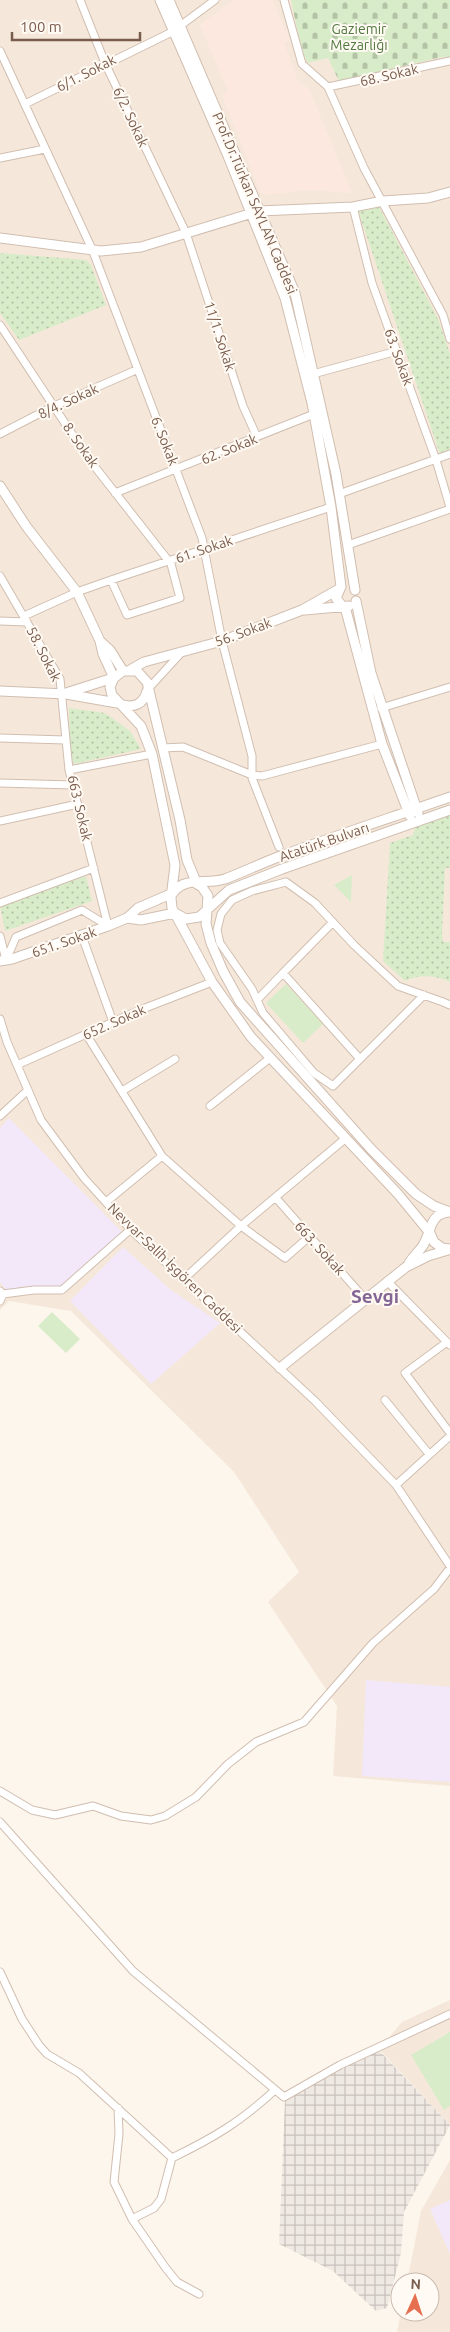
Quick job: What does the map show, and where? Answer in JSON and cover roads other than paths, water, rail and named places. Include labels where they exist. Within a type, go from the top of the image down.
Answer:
[{"type":"street","name":"6/2. Sokak","points":[[80,0],[105,63],[186,233]]},
{"type":"street","name":"Prof.Dr.Türkan SAYLAN Caddesi","points":[[160,0],[177,29],[255,212],[295,293],[339,494],[355,590]]},
{"type":"street","name":"Prof.Dr.Türkan SAYLAN Caddesi","points":[[169,0],[177,29]]},
{"type":"street","name":"6/1. Sokak","points":[[25,104],[177,29],[215,0]]},
{"type":"street","points":[[284,0],[302,64],[328,87],[364,168],[446,314],[450,339]]},
{"type":"street","name":"6. Sokak","points":[[0,51],[92,250],[204,548],[222,641],[252,756],[252,775],[279,847]]},
{"type":"street","name":"68. Sokak","points":[[328,87],[449,63]]},
{"type":"street","points":[[0,158],[45,149]]},
{"type":"street","points":[[0,238],[92,250],[140,247],[255,212],[352,206],[383,201],[428,198],[450,192]]},
{"type":"street","name":"63. Sokak","points":[[352,206],[372,283],[436,460],[450,508]]},
{"type":"street","name":"Prof.Dr.Türkan SAYLAN Caddesi","points":[[255,212],[285,298],[314,414],[331,507],[340,588]]},
{"type":"street","name":"11/1. Sokak","points":[[186,233],[243,406],[257,437]]},
{"type":"street","name":"8. Sokak","points":[[0,325],[88,458],[168,561],[180,598],[128,615],[110,580]]},
{"type":"street","points":[[313,374],[397,351]]},
{"type":"street","name":"8/4. Sokak","points":[[0,434],[54,406],[136,370]]},
{"type":"street","name":"62. Sokak","points":[[116,493],[314,414]]},
{"type":"street","points":[[339,494],[450,454]]},
{"type":"street","points":[[0,486],[26,526],[77,592],[100,641],[102,654],[114,678],[111,693],[118,703],[141,726],[152,754],[175,865],[171,903],[212,982],[251,1037],[398,1194],[430,1232],[434,1242],[449,1250]]},
{"type":"street","name":"61. Sokak","points":[[25,619],[77,592],[331,507]]},
{"type":"street","points":[[348,545],[450,508]]},
{"type":"street","name":"58. Sokak","points":[[0,576],[60,680],[63,693],[65,740],[69,770]]},
{"type":"street","points":[[302,610],[340,588],[348,586],[355,590],[371,673],[412,810]]},
{"type":"street","points":[[340,588],[336,598],[344,606],[382,744],[417,822]]},
{"type":"street","points":[[302,610],[352,605],[356,600]]},
{"type":"street","name":"56. Sokak","points":[[127,670],[165,654],[182,652],[222,641],[302,610]]},
{"type":"street","points":[[0,621],[25,619]]},
{"type":"street","points":[[100,641],[127,670],[144,676],[163,748],[187,860],[197,884],[206,891],[208,896],[206,924],[211,943],[223,971],[240,1002],[371,1149],[416,1194],[450,1212]]},
{"type":"street","points":[[0,691],[63,693],[118,703],[128,707],[136,706],[143,701],[147,690],[182,652]]},
{"type":"street","points":[[63,693],[114,678],[127,670]]},
{"type":"street","points":[[381,708],[450,687]]},
{"type":"street","points":[[0,738],[65,740]]},
{"type":"street","points":[[163,748],[182,747],[252,775],[269,775],[382,744]]},
{"type":"street","name":"663. Sokak","points":[[108,926],[69,770],[152,754]]},
{"type":"street","points":[[0,783],[73,786]]},
{"type":"street","name":"Atatürk Bulvarı","points":[[127,918],[138,908],[173,893],[176,888],[186,882],[197,884],[222,880],[278,857],[450,797]]},
{"type":"street","points":[[0,821],[78,804]]},
{"type":"street","name":"Atatürk Bulvarı","points":[[175,913],[180,917],[193,919],[199,917],[229,890],[282,869],[450,810]]},
{"type":"street","points":[[0,903],[94,868]]},
{"type":"street","points":[[333,1086],[314,1073],[263,1013],[252,989],[220,943],[217,930],[221,914],[232,900],[252,891],[286,882],[316,903],[398,986],[450,1005]]},
{"type":"street","points":[[3,960],[16,936],[82,910],[108,926]]},
{"type":"street","points":[[127,918],[141,920],[175,913]]},
{"type":"street","name":"651. Sokak","points":[[3,960],[82,936],[127,918]]},
{"type":"street","points":[[257,1000],[333,922]]},
{"type":"street","points":[[0,936],[3,960]]},
{"type":"street","points":[[82,936],[113,1022]]},
{"type":"street","points":[[283,973],[360,1059]]},
{"type":"street","name":"652. Sokak","points":[[17,1065],[113,1022],[212,982]]},
{"type":"street","points":[[324,1095],[424,996]]},
{"type":"street","name":"Nevvar-Salih İşgören Caddesi","points":[[0,1019],[17,1065],[42,1120],[84,1178],[130,1229],[280,1368],[396,1485],[450,1567]]},
{"type":"street","points":[[86,1034],[162,1156],[241,1226],[285,1258],[310,1236]]},
{"type":"street","points":[[210,1106],[270,1058]]},
{"type":"street","points":[[122,1091],[175,1059]]},
{"type":"street","points":[[0,1116],[28,1090]]},
{"type":"street","points":[[184,1279],[241,1226],[346,1138]]},
{"type":"street","points":[[106,1202],[162,1156]]},
{"type":"street","name":"663. Sokak","points":[[276,1198],[365,1299]]},
{"type":"street","points":[[406,1267],[422,1247],[430,1232],[434,1218],[450,1212]]},
{"type":"street","points":[[1,1295],[34,1290],[62,1290],[130,1229]]},
{"type":"street","points":[[280,1368],[406,1267],[449,1250]]},
{"type":"street","points":[[387,1281],[449,1344],[405,1373],[450,1435],[396,1485]]},
{"type":"street","points":[[385,1400],[429,1454]]},
{"type":"street","points":[[0,1791],[32,1810],[55,1815],[93,1806],[121,1816],[151,1820],[165,1816],[196,1797],[228,1764],[256,1742],[304,1722],[374,1643],[434,1589],[450,1567]]},
{"type":"street","points":[[0,1822],[133,1971],[284,2098],[340,2065],[450,2014]]},
{"type":"street","points":[[0,1972],[22,2019],[38,2046],[47,2054],[80,2073],[172,2158]]},
{"type":"street","points":[[132,2220],[154,2208],[161,2199],[172,2158],[218,2135],[247,2116],[275,2090]]},
{"type":"street","points":[[118,2108],[114,2182],[132,2220],[176,2282],[199,2294]]},
{"type":"district","name":"Sevgi","points":[[375,1296]]},
{"type":"park label","name":"Gaziemir Mezarlığı","points":[[359,38]]}]
